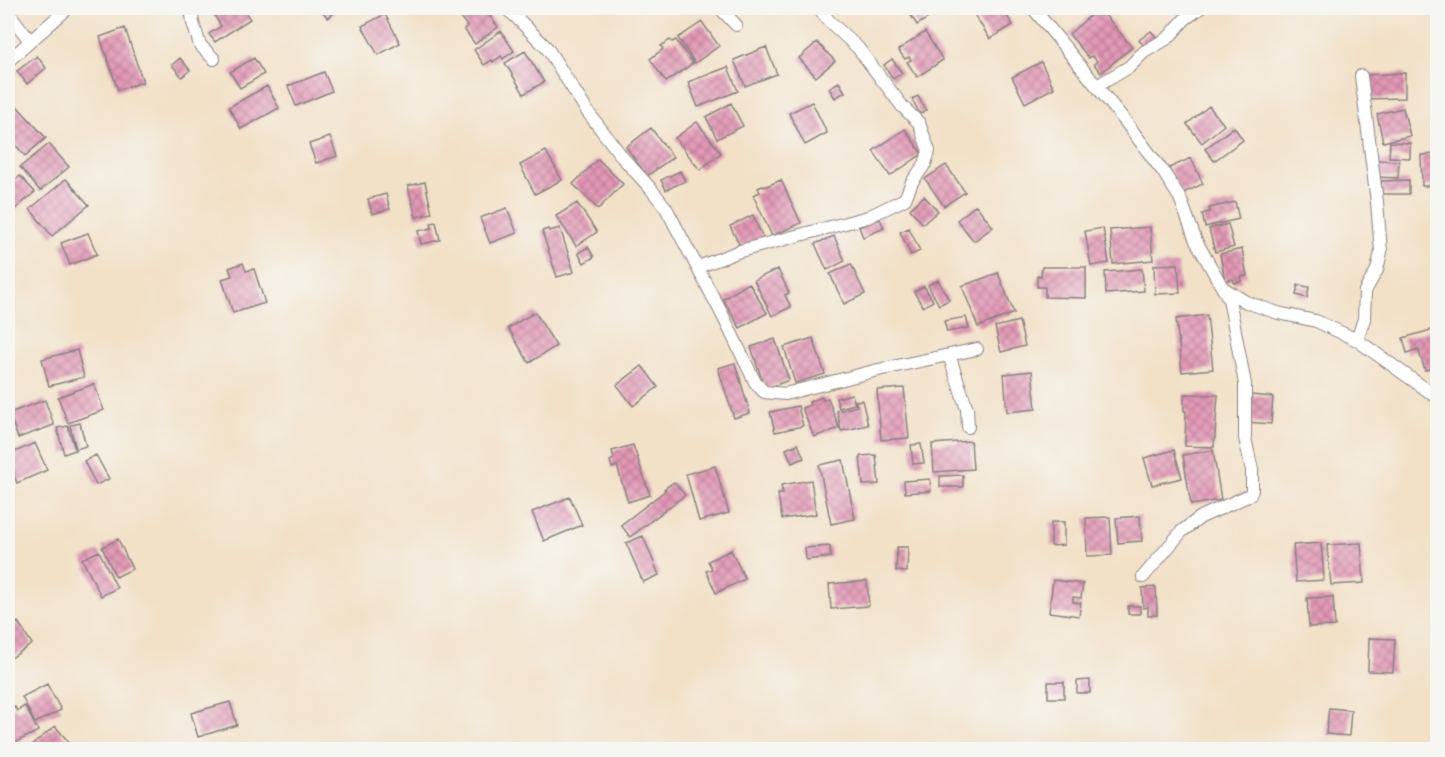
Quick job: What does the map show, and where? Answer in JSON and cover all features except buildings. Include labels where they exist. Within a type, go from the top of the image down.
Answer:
[{"type":"street","points":[[8,61],[68,8]]},
{"type":"street","points":[[190,8],[200,45],[214,59]]},
{"type":"street","points":[[505,8],[547,48],[587,111],[666,208],[755,382],[764,392],[785,394],[878,370],[977,349]]},
{"type":"street","points":[[720,8],[736,25]]},
{"type":"street","points":[[698,267],[740,251],[868,217],[905,199],[912,182],[925,164],[929,151],[919,123],[902,106],[858,48],[829,21],[819,8]]},
{"type":"street","points":[[1034,8],[1164,173],[1180,198],[1196,241],[1229,299],[1245,384],[1245,438],[1252,470],[1252,490],[1250,495],[1201,517],[1182,531],[1143,577]]},
{"type":"street","points":[[1097,86],[1129,68],[1144,52],[1168,38],[1200,8]]},
{"type":"street","points":[[8,12],[30,40]]},
{"type":"street","points":[[1357,340],[1364,320],[1365,291],[1377,270],[1381,252],[1377,202],[1360,76]]},
{"type":"street","points":[[1224,289],[1246,302],[1278,313],[1316,321],[1357,340],[1437,396]]},
{"type":"street","points":[[950,355],[967,410],[968,427]]}]
